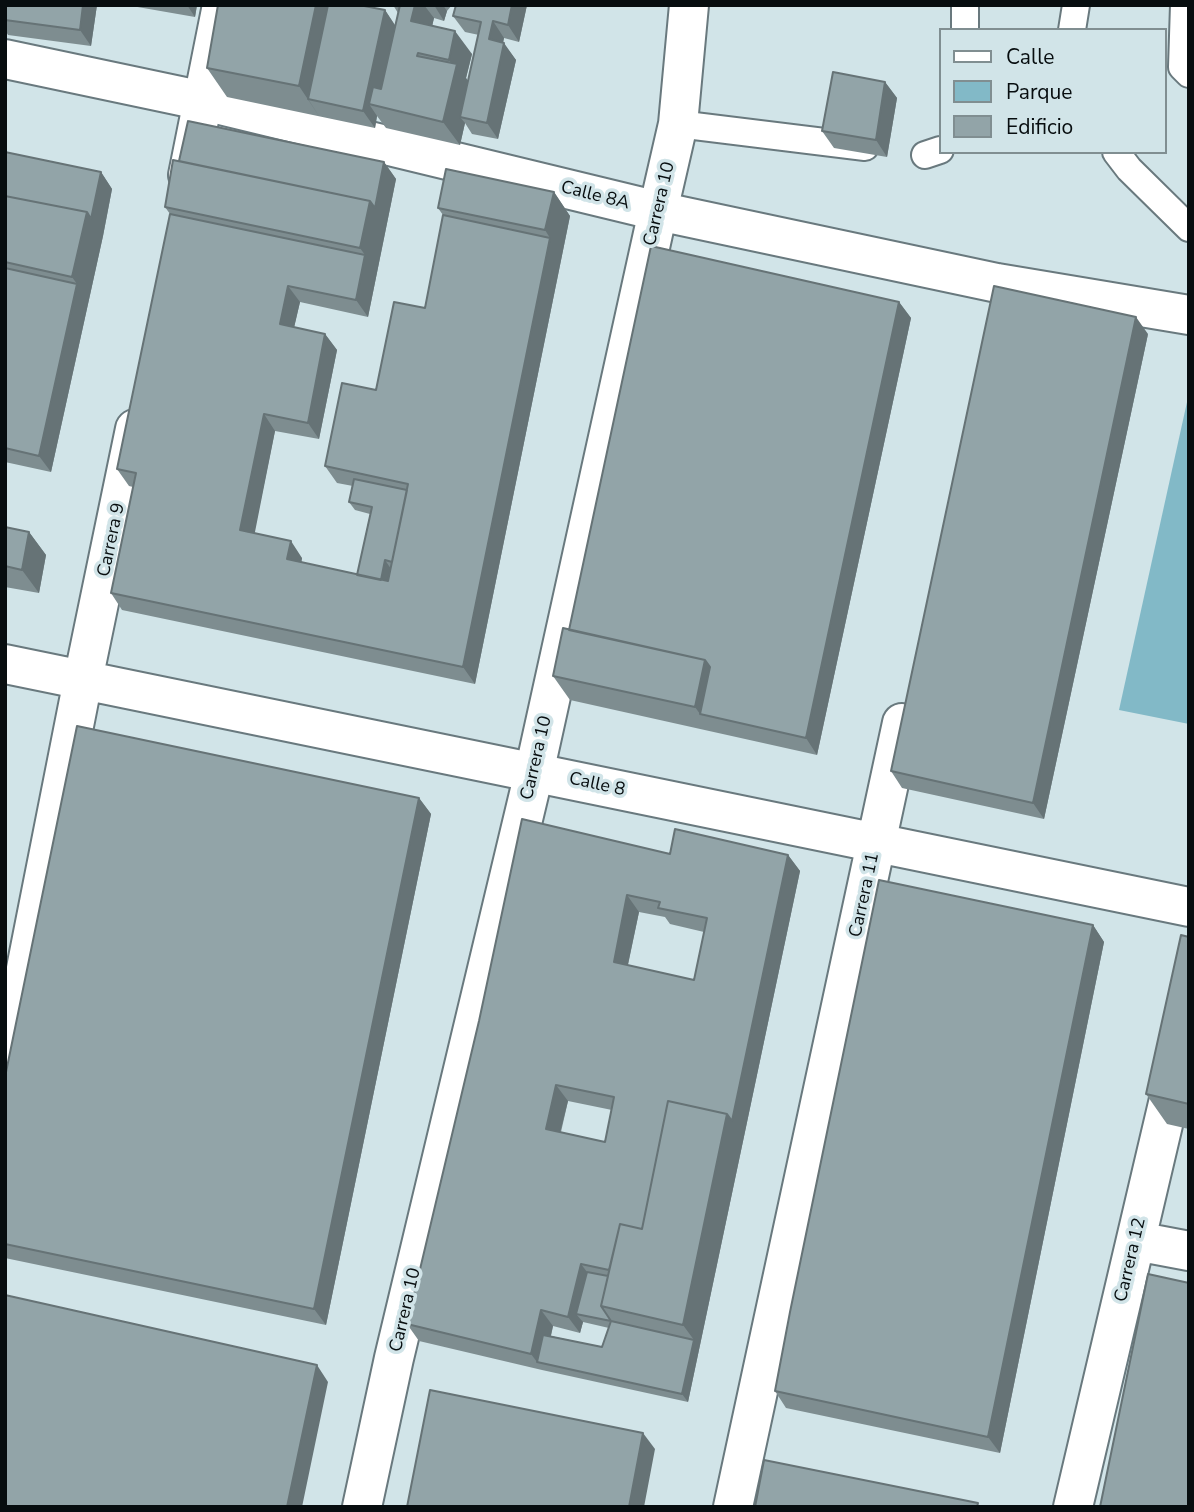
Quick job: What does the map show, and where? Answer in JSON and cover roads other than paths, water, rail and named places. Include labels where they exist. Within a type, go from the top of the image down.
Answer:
[{"type":"street","points":[[181,208],[222,5]]},
{"type":"street","name":"Carrera 10","points":[[362,1507],[398,1344],[534,773],[678,124],[689,5]]},
{"type":"street","name":"Calle 8A","points":[[5,59],[204,101],[995,296],[1189,315]]},
{"type":"street","name":"Carrera 9","points":[[5,1075],[142,397]]},
{"type":"street","name":"Calle 8","points":[[5,664],[1189,907]]},
{"type":"street","name":"Carrera 11","points":[[733,1507],[909,692]]},
{"type":"street","name":"Carrera 12","points":[[1073,1507],[1189,1014]]},
{"type":"street","points":[[1136,1241],[1189,1251]]},
{"type":"lane","points":[[965,5],[965,28]]},
{"type":"lane","points":[[1072,28],[1076,5]]},
{"type":"lane","points":[[1178,71],[1184,5]]},
{"type":"lane","points":[[678,124],[878,148]]},
{"type":"lane","points":[[1118,154],[1129,169],[1189,228]]}]
